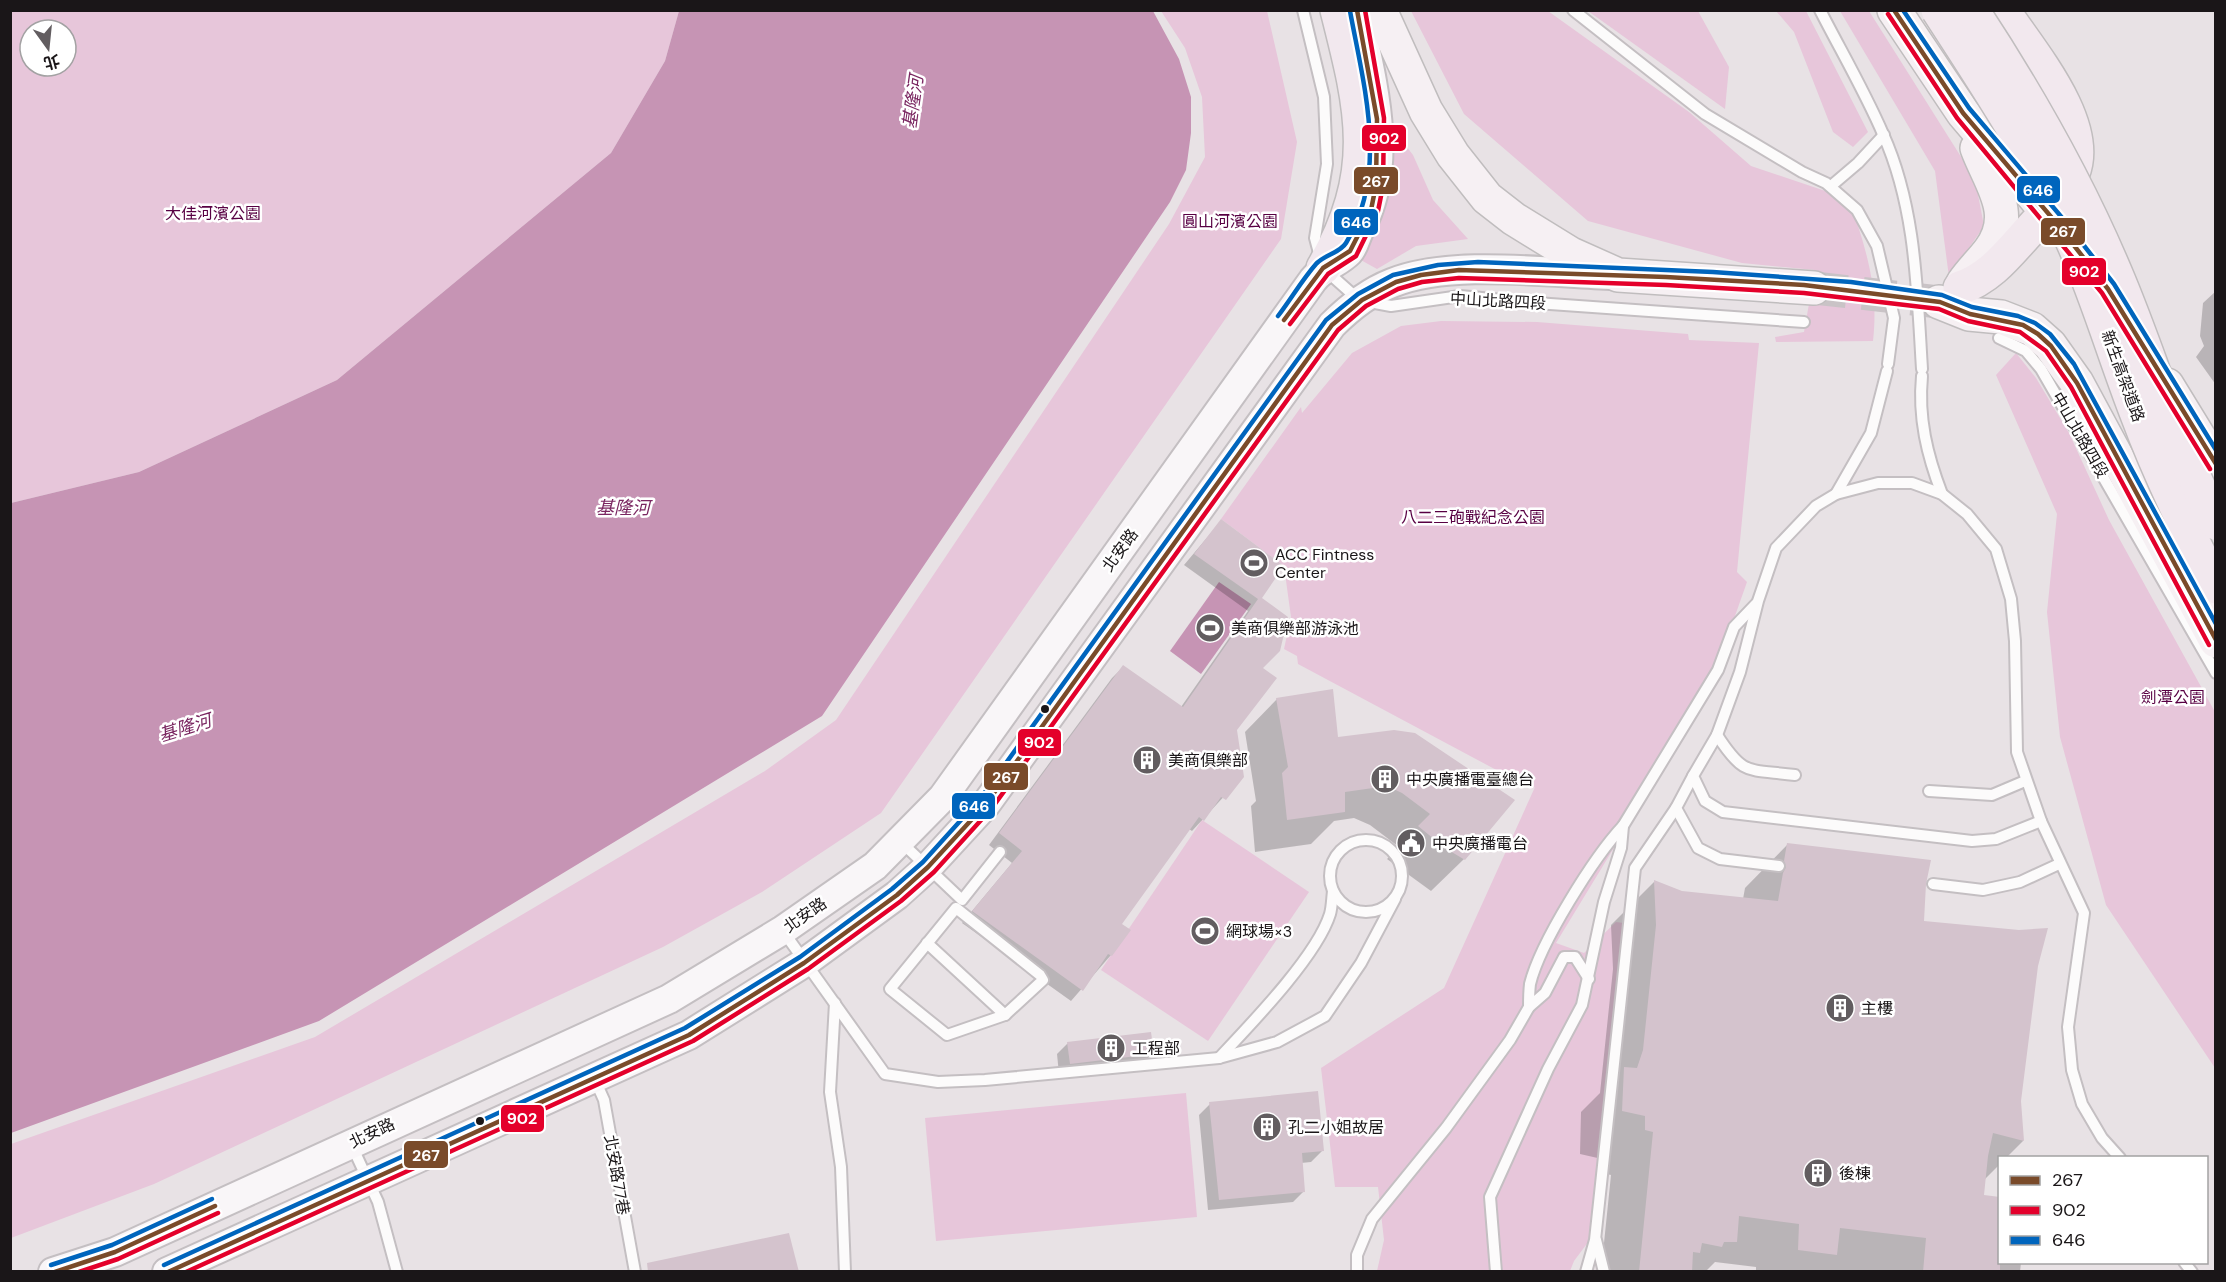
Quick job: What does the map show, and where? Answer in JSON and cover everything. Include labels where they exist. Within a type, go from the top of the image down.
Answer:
[{"type":"highway","points":[[1323,268],[1337,243],[1349,212],[1361,168],[1360,117],[1354,73],[1337,10]]},
{"type":"highway","name":"新生高架道路","points":[[1938,10],[1991,92],[2057,208],[2088,278],[2167,489],[2216,587]]},
{"type":"highway","name":"新生高架道路","points":[[1972,10],[2026,92],[2091,215],[2117,275],[2187,461],[2216,523]]},
{"type":"highway","points":[[1947,297],[1980,281],[2000,263],[2059,194],[2077,146],[2069,116],[2060,98],[2003,10]]},
{"type":"main road","points":[[1323,268],[1350,251],[1371,210],[1376,185],[1377,119],[1357,10]]},
{"type":"main road","points":[[1380,10],[1426,111],[1453,155],[1487,198],[1514,219],[1571,254],[1618,275]]},
{"type":"main road","points":[[1894,10],[1963,113],[1980,156],[1994,182],[2003,217],[1999,235],[1991,249],[1947,297]]},
{"type":"main road","points":[[1963,113],[2059,194],[2108,289],[2216,465]]},
{"type":"main road","name":"北安路","points":[[53,1272],[115,1252],[669,999],[783,930],[875,866],[943,797],[1323,268]]},
{"type":"main road","points":[[167,1272],[688,1035],[804,963],[897,895],[928,867],[986,804],[1332,325],[1359,300],[1392,283],[1443,272],[1618,275],[1814,288]]},
{"type":"main road","name":"中山北路四段","points":[[1947,297],[1969,314],[2001,317],[2032,329],[2050,345],[2077,383],[2216,640]]},
{"type":"lane","points":[[1303,10],[1324,98],[1327,164],[1315,238],[1323,268],[1359,300]]},
{"type":"lane","points":[[1573,10],[1706,114],[1802,172],[1831,186],[1857,210],[1877,246],[1894,318],[1887,368],[1871,434],[1836,494]]},
{"type":"lane","points":[[1820,10],[1884,135],[1903,194],[1915,254],[1922,372],[1922,427],[1931,464],[1942,494]]},
{"type":"lane","points":[[1929,10],[1995,111],[2059,194]]},
{"type":"lane","points":[[1831,186],[1858,163],[1884,135]]},
{"type":"lane","name":"中山北路四段","points":[[1359,300],[1390,306],[1426,299],[1482,297],[1536,303],[1804,322]]},
{"type":"lane","name":"中山北路四段","points":[[1999,338],[2026,351],[2041,369],[2216,674]]},
{"type":"lane","points":[[1586,1272],[1595,1240],[1635,868],[1676,808],[1717,735],[1740,672],[1758,601],[1776,548],[1816,506],[1836,494],[1878,483],[1912,483],[1942,494],[1967,514],[1996,549],[2008,589],[2015,641],[2017,752],[2025,781],[2041,821],[2084,913],[2068,1027],[2072,1070],[2082,1104],[2102,1138],[2118,1156]]},
{"type":"lane","points":[[1529,1007],[1530,985],[1548,941],[1606,844],[1623,826],[1718,670],[1734,627],[1758,601]]},
{"type":"lane","points":[[1717,735],[1734,761],[1745,769],[1795,775]]},
{"type":"lane","points":[[1693,776],[1705,801],[1723,812],[1972,841],[1996,839],[2041,821]]},
{"type":"lane","points":[[1929,791],[1992,795],[2025,781]]},
{"type":"lane","points":[[1676,808],[1698,848],[1720,859],[1779,866]]},
{"type":"lane","points":[[1496,1272],[1490,1197],[1548,1069],[1582,1005],[1604,902],[1622,848],[1623,826]]},
{"type":"lane","points":[[783,930],[804,963],[885,1074],[938,1082],[1219,1058],[1277,1042],[1325,1016],[1361,963],[1395,899],[1402,877],[1396,855],[1377,842],[1366,840],[1354,842],[1336,857],[1330,880],[1340,902],[1362,912],[1385,907],[1395,899]]},
{"type":"lane","points":[[901,842],[962,900],[1000,852]]},
{"type":"lane","points":[[1933,884],[1983,890],[2020,882],[2060,864]]},
{"type":"lane","points":[[1219,1058],[1254,1020],[1309,951],[1330,915],[1334,891]]},
{"type":"lane","points":[[956,908],[1040,975],[1043,980],[1005,1015],[947,1035],[890,989],[956,908]]},
{"type":"lane","points":[[927,942],[1005,1015]]},
{"type":"lane","points":[[1357,1272],[1357,1255],[1372,1219],[1446,1128],[1510,1040],[1529,1007],[1545,993],[1564,957],[1575,957],[1589,980]]},
{"type":"lane","points":[[835,1003],[830,1092],[841,1167],[845,1272]]},
{"type":"lane","name":"北安路77巷","points":[[595,1079],[604,1100],[635,1272]]},
{"type":"lane","points":[[351,1143],[378,1202],[397,1272]]},
{"type":"lane","points":[[1595,1240],[1605,1272]]},
{"type":"green space","name":"大佳河濱公園","points":[[10,11],[679,11],[665,61],[611,153],[337,380],[139,472],[11,503]]},
{"type":"green space","name":"圓山河濱公園","points":[[1161,11],[1267,11],[1297,142],[1281,239],[881,813],[762,892],[663,947],[154,1184],[11,1238],[11,1144],[315,1037],[765,771],[836,720],[1169,224],[1205,157],[1202,97],[1185,48]]},
{"type":"green space","points":[[1411,11],[1548,11],[1689,112],[1751,166],[1849,199],[1870,268],[1874,303],[1873,341],[1776,342],[1775,337],[1804,332],[1815,270],[1742,263],[1588,221],[1464,114]]},
{"type":"green space","points":[[1588,11],[1698,11],[1729,67],[1725,109]]},
{"type":"green space","points":[[1776,11],[1806,11],[1868,132],[1853,147],[1833,132],[1794,32]]},
{"type":"green space","points":[[1840,11],[1869,11],[1975,179],[1984,226],[1949,277],[1935,171]]},
{"type":"green space","points":[[1395,132],[1413,155],[1433,200],[1468,239],[1416,246],[1377,269],[1359,259],[1381,216],[1391,186]]},
{"type":"green space","name":"八二三砲戰紀念公園","points":[[1441,321],[1537,322],[1688,334],[1689,340],[1759,343],[1737,572],[1747,582],[1707,695],[1556,943],[1584,953],[1616,922],[1624,923],[1595,1233],[1574,1261],[1570,1271],[1377,1271],[1384,1240],[1378,1187],[1335,1187],[1321,1068],[1444,988],[1535,787],[1532,789],[1298,664],[1297,656],[1284,649],[1291,617],[1284,566],[1221,519],[1301,407],[1302,413],[1352,353],[1401,326]]},
{"type":"green space","name":"劍潭公園","points":[[2016,353],[2036,378],[2069,433],[2109,520],[2215,712],[2215,1068],[2106,905],[2060,737],[2047,612],[2057,514],[1996,375]]},
{"type":"green space","name":"網球場×3","points":[[1202,820],[1309,892],[1208,1041],[1101,970]]},
{"type":"green space","points":[[1186,1093],[1197,1217],[936,1241],[925,1118]]},
{"type":"water","name":"基隆河","points":[[679,11],[1153,11],[1179,59],[1191,97],[1191,133],[1186,170],[1170,202],[822,716],[319,1021],[11,1133],[11,503],[139,472],[337,380],[611,153],[665,61]]},
{"type":"water","name":"美商俱樂部游泳池","points":[[1219,582],[1251,604],[1201,674],[1170,651]]},
{"type":"building","name":"美商俱樂部","points":[[1221,519],[1284,566],[1262,598],[1288,617],[1280,651],[1263,668],[1277,678],[1237,730],[1244,777],[1226,800],[1221,797],[1204,821],[1199,817],[1122,924],[1131,930],[1112,956],[1108,954],[1083,991],[972,911],[1022,851],[999,833],[1123,665],[1183,707],[1258,599],[1194,554]]},
{"type":"building","name":"中央廣播電臺總台","points":[[1333,689],[1338,737],[1394,730],[1415,733],[1515,800],[1465,860],[1445,848],[1418,826],[1430,814],[1402,793],[1387,786],[1345,792],[1345,812],[1287,820],[1282,773],[1288,767],[1276,698]]},
{"type":"building","name":"主樓","points":[[1787,843],[1931,860],[1926,884],[1924,921],[2019,930],[2048,928],[2038,966],[2021,1101],[2024,1141],[1993,1133],[1988,1156],[1984,1195],[1998,1197],[2000,1272],[1923,1272],[1926,1238],[1840,1228],[1837,1255],[1798,1250],[1799,1224],[1739,1216],[1737,1242],[1724,1242],[1722,1247],[1702,1243],[1700,1253],[1693,1252],[1692,1272],[1639,1272],[1653,1132],[1645,1130],[1645,1116],[1622,1111],[1624,1067],[1637,1068],[1643,1050],[1656,925],[1654,880],[1682,891],[1778,901],[1786,867],[1784,861]]},
{"type":"building","name":"工程部","points":[[1151,1032],[1154,1054],[1070,1064],[1067,1042]]},
{"type":"building","name":"孔二小姐故居","points":[[1318,1091],[1324,1151],[1302,1153],[1305,1192],[1219,1200],[1209,1102]]},
{"type":"building","points":[[789,1233],[799,1272],[648,1272],[647,1263]]},
{"type":"tunnel","points":[[1814,288],[1939,302]]},
{"type":"transit line","name":"267","points":[[1284,320],[1323,268],[1350,251],[1371,210],[1376,185],[1377,119],[1357,10]]},
{"type":"transit line","name":"902","points":[[1290,324],[1328,274],[1356,256],[1378,211],[1383,186],[1384,118],[1365,10]]},
{"type":"transit line","name":"267","points":[[1894,10],[1963,113],[2058,225],[2108,289],[2216,464]]},
{"type":"transit line","name":"646","points":[[1903,10],[1969,108],[2064,220],[2114,284],[2216,450]]},
{"type":"transit line","name":"646","points":[[1278,316],[1316,264],[1346,243],[1359,216],[1367,187],[1370,158],[1369,129],[1366,99],[1350,11]]},
{"type":"transit line","name":"902","points":[[1888,14],[1957,118],[2102,293],[2210,469]]},
{"type":"transit line","name":"646","points":[[164,1265],[685,1028],[800,957],[892,889],[923,862],[980,799],[1326,320],[1358,294],[1393,275],[1438,265],[1478,262],[1713,272],[1851,282],[1942,295],[1972,307],[2018,316],[2035,323],[2050,334],[2074,364],[2216,624]]},
{"type":"transit line","name":"267","points":[[168,1272],[689,1035],[804,963],[897,895],[928,867],[986,804],[1332,325],[1362,300],[1396,282],[1421,275],[1459,270],[1666,277],[1804,285],[1940,302],[1970,314],[2023,325],[2038,334],[2051,346],[2077,383],[2216,640]]},
{"type":"transit line","name":"902","points":[[186,1272],[693,1041],[808,969],[901,901],[934,872],[992,808],[1338,330],[1366,306],[1398,289],[1422,282],[1459,278],[1666,285],[1804,293],[1939,309],[1968,321],[2020,332],[2046,351],[2071,387],[2209,645]]},
{"type":"transit line","name":"646","points":[[51,1265],[112,1245],[212,1199]]},
{"type":"transit line","name":"267","points":[[55,1272],[115,1252],[215,1206]]},
{"type":"transit line","name":"902","points":[[79,1272],[118,1259],[218,1213]]},
{"type":"place","name":"ACC Fintness Center","points":[[1254,563]]},
{"type":"place","name":"美商俱樂部游泳池","points":[[1210,628]]},
{"type":"place","name":"美商俱樂部","points":[[1147,760]]},
{"type":"place","name":"中央廣播電臺總台","points":[[1385,779]]},
{"type":"place","name":"中央廣播電台","points":[[1411,843]]},
{"type":"place","name":"網球場×3","points":[[1205,931]]},
{"type":"place","name":"主樓","points":[[1840,1008]]},
{"type":"place","name":"工程部","points":[[1111,1048]]},
{"type":"place","name":"孔二小姐故居","points":[[1267,1127]]},
{"type":"place","name":"後棟","points":[[1818,1173]]}]
